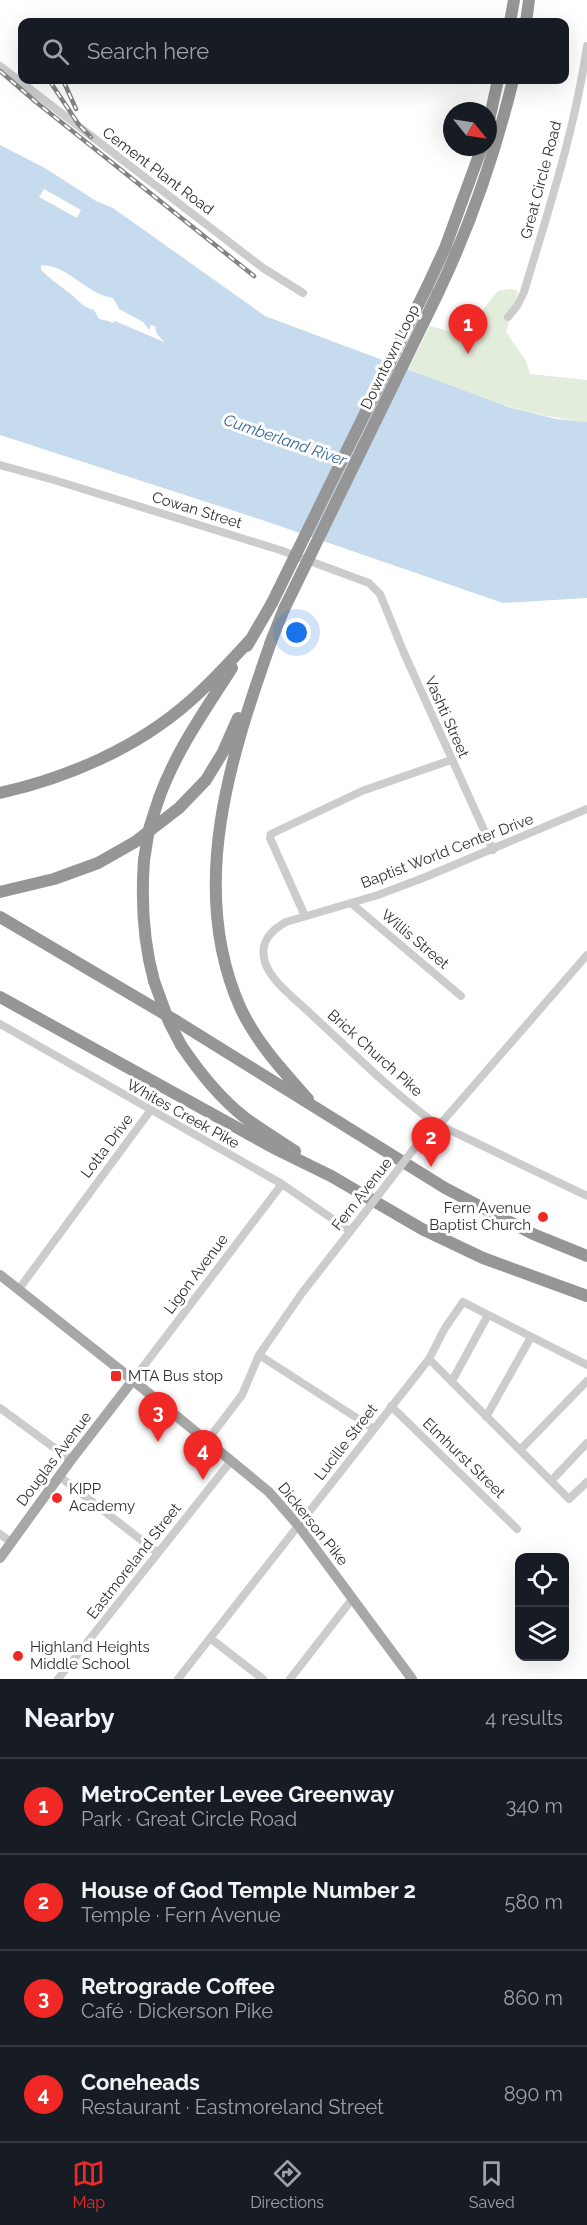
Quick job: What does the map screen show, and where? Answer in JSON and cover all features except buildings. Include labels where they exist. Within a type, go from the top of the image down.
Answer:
[{"type":"highway","points":[[511,18],[514,0]]},
{"type":"highway","points":[[527,18],[529,0]]},
{"type":"highway","points":[[493,102],[497,84]]},
{"type":"highway","name":"Downtown Loop","points":[[250,640],[272,603],[432,290],[458,252],[498,142],[512,84]]},
{"type":"highway","name":"Downtown Loop","points":[[272,639],[432,290],[479,156]]},
{"type":"highway","points":[[0,892],[54,879],[98,863],[135,842],[179,808],[206,780],[223,752],[272,639]]},
{"type":"highway","points":[[272,639],[235,751],[223,810],[217,851],[216,892],[219,931],[227,968],[240,1007],[258,1039],[315,1106]]},
{"type":"highway","points":[[0,793],[24,788],[69,772],[107,756],[154,729],[187,704],[250,640]]},
{"type":"highway","points":[[250,640],[188,737],[168,772],[159,798],[149,829],[141,893],[147,954],[169,1022],[198,1070],[216,1091],[244,1116],[331,1176]]},
{"type":"highway","points":[[0,917],[178,1022],[445,1188],[533,1234],[587,1256]]},
{"type":"highway","points":[[0,997],[272,1147],[331,1176],[422,1229],[483,1258],[587,1296]]},
{"type":"main road","name":"Dickerson Pike","points":[[0,1275],[19,1288],[269,1492],[298,1525],[412,1679]]},
{"type":"main road","name":"Douglas Avenue","points":[[0,1558],[70,1460],[132,1380]]},
{"type":"street","name":"Great Circle Road","points":[[508,317],[524,292],[556,184],[578,97],[587,46]]},
{"type":"street","name":"Cement Plant Road","points":[[0,66],[18,80]]},
{"type":"street","name":"Cement Plant Road","points":[[23,84],[263,268],[303,293]]},
{"type":"street","name":"Cowan Street","points":[[0,465],[280,550],[369,583],[380,594]]},
{"type":"street","name":"Vashti Street","points":[[380,594],[451,760],[493,850]]},
{"type":"street","points":[[305,916],[270,834],[362,790],[451,760]]},
{"type":"street","name":"Baptist World Center Drive","points":[[263,954],[266,938],[273,929],[286,922],[378,895],[493,850],[587,809]]},
{"type":"street","name":"Willis Street","points":[[351,903],[461,996]]},
{"type":"street","name":"Brick Church Pike","points":[[263,954],[268,971],[283,987],[414,1107],[437,1124],[587,1196]]},
{"type":"street","name":"Fern Avenue","points":[[207,1441],[242,1395],[259,1355],[302,1293],[430,1128],[443,1121],[587,955]]},
{"type":"street","name":"Whites Creek Pike","points":[[0,1024],[282,1184],[350,1231]]},
{"type":"street","name":"Lotta Drive","points":[[19,1288],[150,1111]]},
{"type":"street","name":"Ligon Avenue","points":[[132,1380],[282,1184]]},
{"type":"street","name":"Lucille Street","points":[[178,1679],[429,1359],[445,1328],[463,1302],[488,1316]]},
{"type":"street","points":[[452,1381],[488,1316],[587,1365]]},
{"type":"street","points":[[486,1417],[531,1337]]},
{"type":"street","points":[[259,1355],[374,1429]]},
{"type":"street","points":[[429,1359],[569,1499],[587,1482]]},
{"type":"street","points":[[520,1450],[587,1381]]},
{"type":"street","name":"Elmhurst Street","points":[[392,1406],[517,1529]]},
{"type":"street","points":[[0,1408],[70,1460]]},
{"type":"street","points":[[551,1481],[587,1443]]},
{"type":"street","name":"Eastmoreland Street","points":[[58,1679],[231,1461]]},
{"type":"street","points":[[59,1476],[158,1553]]},
{"type":"street","points":[[0,1534],[11,1542]]},
{"type":"street","points":[[290,1679],[353,1598]]},
{"type":"street","points":[[210,1638],[263,1679]]},
{"type":"green space","points":[[510,289],[518,291],[506,332],[526,361],[530,374],[587,380],[587,422],[541,415],[496,403],[408,369],[430,326],[459,334],[470,326],[498,291]]},
{"type":"water","name":"Cumberland River","points":[[0,145],[45,168],[96,201],[113,208],[265,316],[508,407],[556,419],[587,422],[587,598],[503,603],[268,522],[0,435]],"holes":[[[44,189],[81,210],[77,218],[39,197]],[[41,265],[61,270],[94,291],[113,298],[119,309],[143,322],[149,330],[151,325],[155,326],[157,334],[164,342],[115,321],[112,323],[99,319],[94,310],[82,305],[41,270]]]},
{"type":"railway","points":[[0,71],[254,276]]},
{"type":"railway","points":[[52,84],[79,125],[91,137]]},
{"type":"railway","points":[[65,84],[76,109]]},
{"type":"place","name":"MetroCenter Levee Greenway","points":[[468,354]]},
{"type":"place","name":"House of God Temple Number 2","points":[[431,1167]]},
{"type":"place","name":"Fern Avenue Baptist Church","points":[[543,1217]]},
{"type":"place","name":"MTA Bus stop","points":[[116,1376]]},
{"type":"place","name":"Retrograde Coffee","points":[[158,1442]]},
{"type":"place","name":"Coneheads","points":[[203,1480]]},
{"type":"place","name":"KIPP Academy","points":[[57,1498]]},
{"type":"place","name":"Highland Heights Middle School","points":[[18,1656]]}]
